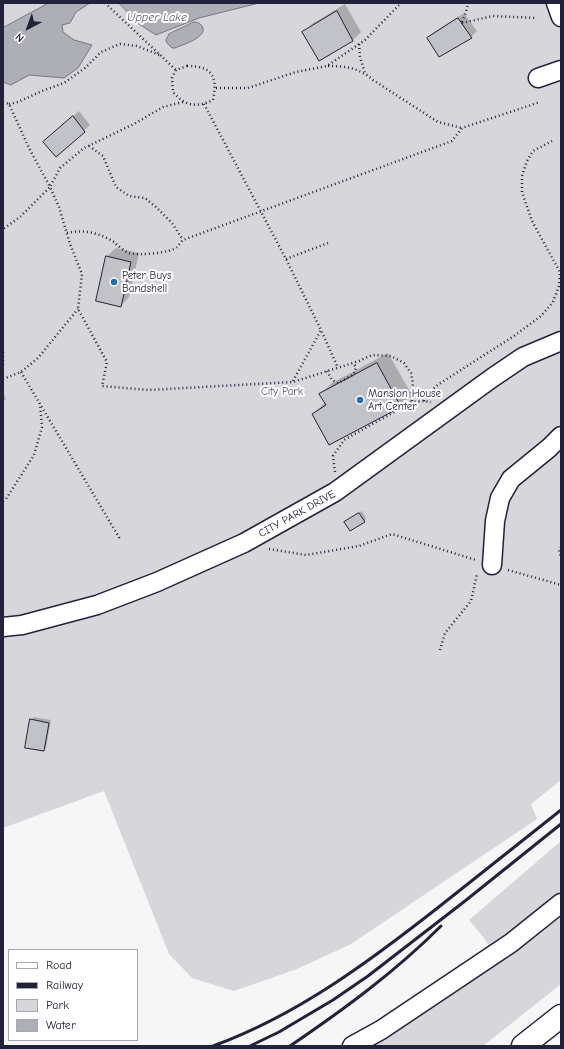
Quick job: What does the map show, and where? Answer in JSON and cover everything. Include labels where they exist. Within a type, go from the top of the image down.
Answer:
[{"type":"main road","points":[[523,1046],[561,1016]]},
{"type":"street","points":[[556,3],[561,17]]},
{"type":"street","points":[[538,78],[561,70]]},
{"type":"street","name":"CITY PARK DRIVE","points":[[3,627],[22,625],[97,605],[157,582],[244,543],[328,497],[523,357],[561,341]]},
{"type":"street","points":[[486,563],[500,498],[511,479],[549,448],[561,436]]},
{"type":"street","points":[[352,1046],[381,1030],[512,942],[561,903]]},
{"type":"path","points":[[105,3],[176,70]]},
{"type":"path","points":[[327,66],[359,44],[401,3]]},
{"type":"path","points":[[468,3],[462,23],[493,16],[536,18]]},
{"type":"path","points":[[3,102],[9,104],[18,102],[64,83],[85,68],[101,52],[120,44],[137,46],[162,56]]},
{"type":"path","points":[[359,44],[360,57],[366,73],[373,80],[438,122],[462,128],[540,102]]},
{"type":"path","points":[[186,66],[197,66],[208,70],[214,77],[216,88],[213,100],[204,104],[192,105],[183,102],[173,92],[172,78],[176,70],[186,66]]},
{"type":"path","points":[[216,88],[248,88],[296,72],[327,66],[342,66],[366,73]]},
{"type":"path","points":[[3,229],[20,217],[50,187],[60,168],[84,148],[134,124],[163,107],[183,102]]},
{"type":"path","points":[[3,379],[21,372],[38,358],[78,309],[82,274],[59,207],[29,148],[9,104]]},
{"type":"path","points":[[204,104],[286,259],[338,368]]},
{"type":"path","points":[[67,233],[76,231],[97,234],[107,238],[129,253],[146,254],[163,252],[177,248],[183,240],[452,141],[462,128]]},
{"type":"path","points":[[424,401],[430,392],[439,384],[514,336],[541,316],[553,302],[559,286],[560,272],[532,221],[522,192],[522,176],[530,156],[533,151],[552,141]]},
{"type":"path","points":[[89,146],[103,156],[116,187],[129,196],[145,198],[156,206],[172,223],[183,240]]},
{"type":"path","points":[[286,259],[328,243]]},
{"type":"path","points":[[78,309],[107,362],[102,386],[148,390],[293,382],[353,363],[372,355],[391,356],[404,363],[411,373],[413,384],[411,393],[412,402]]},
{"type":"path","points":[[293,382],[321,330]]},
{"type":"path","points":[[3,352],[3,366]]},
{"type":"path","points":[[327,371],[332,380],[338,383],[354,374],[356,367],[353,363]]},
{"type":"path","points":[[21,372],[120,539]]},
{"type":"path","points":[[328,497],[335,480],[333,456],[344,440],[412,402],[424,401],[453,407]]},
{"type":"path","points":[[3,501],[6,499],[34,455],[42,428],[40,404]]},
{"type":"path","points":[[269,549],[306,555],[359,546],[392,534],[561,585]]},
{"type":"path","points":[[561,547],[559,550],[561,558]]},
{"type":"path","points":[[440,650],[445,633],[471,601],[486,563]]},
{"type":"green space","name":"City Park","points":[[3,3],[561,3],[561,780],[531,804],[537,819],[351,944],[297,969],[234,991],[192,978],[169,954],[104,791],[3,828]]},
{"type":"green space","points":[[561,841],[561,984],[483,1046],[365,1046],[498,963],[484,938],[469,920]]},
{"type":"water","points":[[49,3],[90,3],[76,12],[70,23],[62,25],[63,32],[74,40],[92,45],[78,68],[64,78],[29,75],[11,85],[3,82],[3,28]]},
{"type":"water","name":"Upper Lake","points":[[119,3],[259,3],[199,18],[156,35],[139,24]]},
{"type":"water","points":[[194,22],[202,26],[202,34],[194,40],[175,48],[172,48],[167,43],[166,40],[169,34]]},
{"type":"building","points":[[337,11],[353,41],[319,61],[302,32]]},
{"type":"building","points":[[458,18],[472,38],[439,57],[427,38]]},
{"type":"building","points":[[73,116],[85,132],[56,157],[43,142]]},
{"type":"building","name":"Peter Buys Bandshell","points":[[106,256],[131,262],[121,307],[96,301]]},
{"type":"building","name":"Mansion House Art Center","points":[[377,363],[401,407],[329,445],[312,414],[326,405],[319,394]]},
{"type":"building","points":[[359,513],[365,522],[350,531],[344,522]]},
{"type":"building","points":[[30,719],[49,723],[44,751],[25,748]]},
{"type":"railway","points":[[213,1046],[274,1019],[304,1003],[332,985],[414,927],[561,810]]},
{"type":"railway","points":[[250,1046],[279,1032],[333,1000],[368,976],[561,824]]},
{"type":"railway","points":[[290,1046],[329,1019],[387,975],[441,926]]},
{"type":"place","name":"Peter Buys Bandshell","points":[[114,282]]},
{"type":"place","name":"Mansion House Art Center","points":[[360,400]]}]
